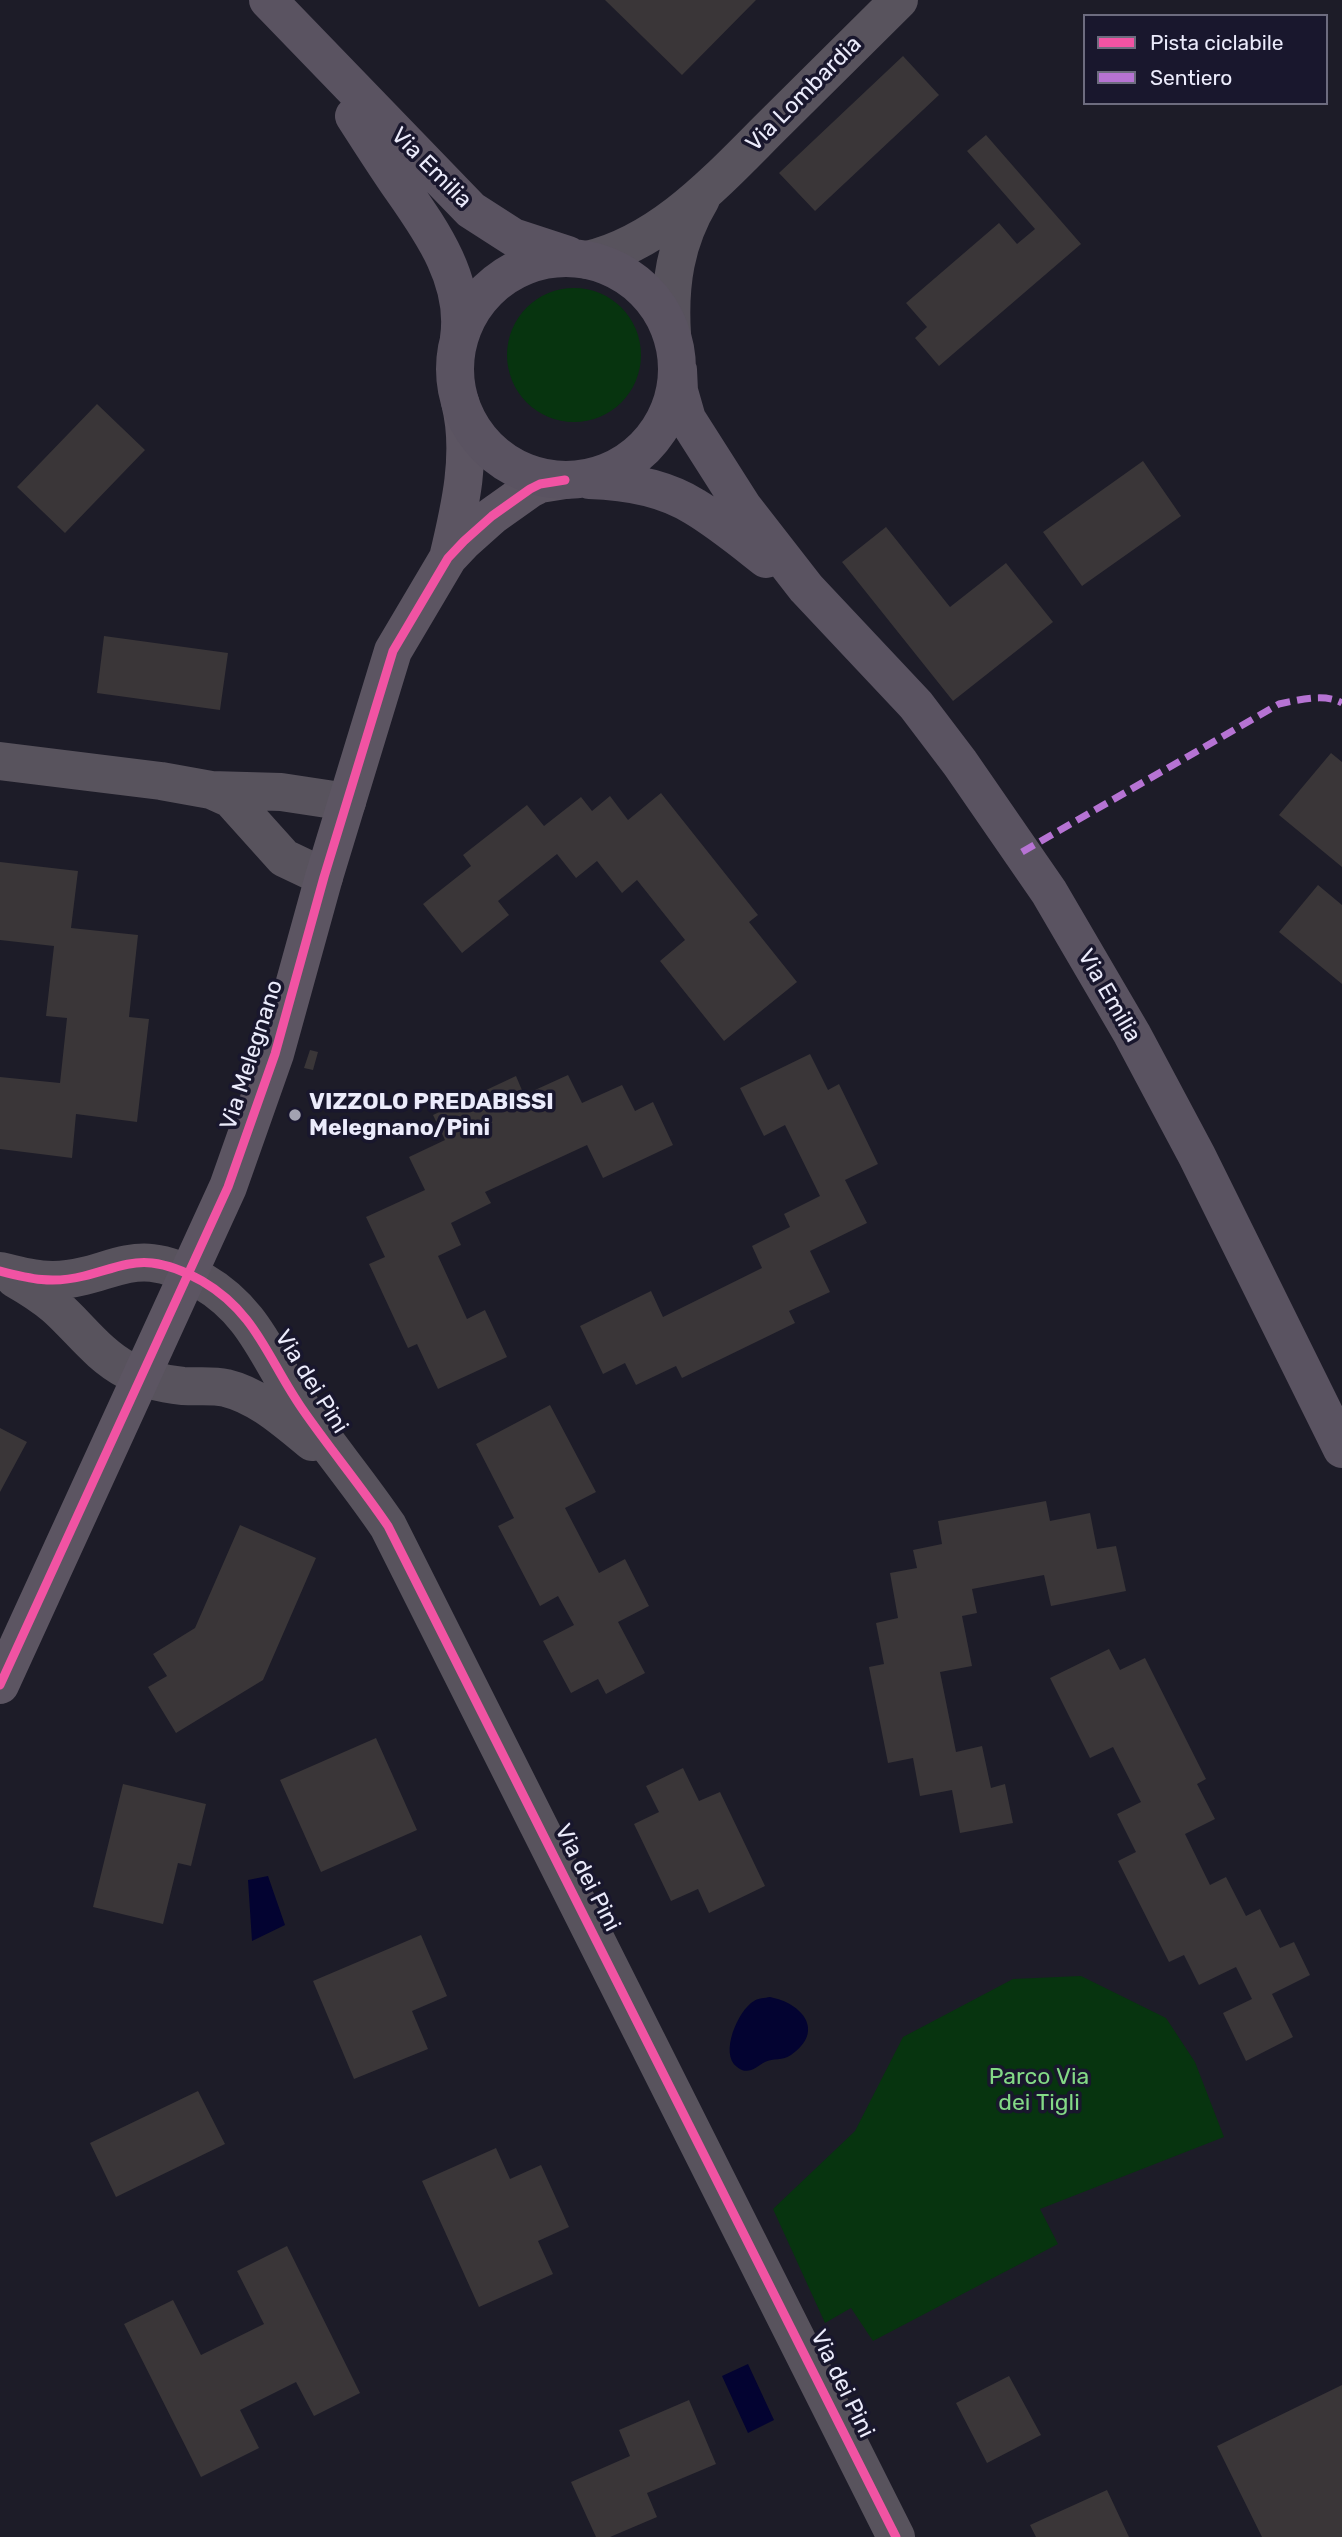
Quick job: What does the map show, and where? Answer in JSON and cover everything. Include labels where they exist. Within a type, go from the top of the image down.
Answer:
[{"type":"main road","name":"Via Emilia","points":[[268,0],[471,210],[513,237],[544,249],[587,260]]},
{"type":"main road","name":"Via Emilia","points":[[301,36],[428,225],[459,297],[457,346]]},
{"type":"main road","points":[[557,258],[587,260],[619,271],[640,285],[659,307],[675,352],[672,405],[662,426],[648,444],[626,463],[610,471],[569,480],[536,476],[500,458],[472,429],[460,402],[455,368],[457,346],[474,306],[502,278],[538,261],[557,258]]},
{"type":"main road","name":"Via Emilia","points":[[675,352],[683,406],[695,435],[743,507],[806,588],[916,705],[960,763],[1049,892],[1132,1034],[1180,1123],[1342,1449]]},
{"type":"main road","name":"Via Emilia","points":[[569,480],[612,481],[634,485],[693,505],[806,588]]},
{"type":"street","name":"Via Lombardia","points":[[587,260],[611,255],[627,247],[670,219],[708,189],[899,0]]},
{"type":"street","name":"Via Lombardia","points":[[675,352],[670,298],[680,245],[688,220],[708,189]]},
{"type":"street","name":"Via Melegnano","points":[[447,558],[464,472],[465,428],[460,402]]},
{"type":"street","name":"Via Melegnano","points":[[0,1685],[190,1274],[253,1122],[393,651],[447,558],[492,516],[530,489],[540,484],[569,480]]},
{"type":"street","points":[[0,761],[161,781],[211,790],[281,792],[347,802]]},
{"type":"street","points":[[211,790],[231,799],[285,858],[324,877]]},
{"type":"street","name":"Via dei Pini","points":[[1,1271],[43,1282],[83,1276],[134,1263],[151,1263],[190,1274],[218,1290],[247,1317],[300,1406],[388,1526],[896,2537]]},
{"type":"street","name":"Via dei Pini","points":[[1,1271],[33,1289],[56,1307],[111,1360],[142,1378],[166,1384],[225,1388],[244,1394],[267,1407],[344,1467]]},
{"type":"green space","points":[[574,288],[600,293],[621,308],[636,329],[641,355],[636,381],[621,402],[600,417],[574,422],[548,417],[527,402],[512,381],[507,355],[512,329],[527,308],[548,293]]},
{"type":"green space","name":"Parco Via dei Tigli","points":[[1081,1976],[1166,2018],[1195,2062],[1224,2137],[1040,2209],[1058,2244],[873,2341],[851,2308],[825,2323],[773,2209],[855,2131],[903,2037],[1013,1979]]},
{"type":"shaded area","points":[[268,1876],[285,1925],[252,1941],[248,1880]]},
{"type":"shaded area","points":[[770,1997],[792,2005],[800,2012],[806,2019],[807,2037],[788,2057],[768,2061],[748,2071],[741,2070],[732,2061],[730,2052],[737,2022],[754,2001]]},
{"type":"shaded area","points":[[748,2364],[774,2420],[748,2433],[722,2376]]},
{"type":"building","points":[[605,0],[756,0],[682,75]]},
{"type":"building","points":[[903,56],[939,95],[815,211],[779,173]]},
{"type":"building","points":[[986,135],[1081,244],[939,366],[915,338],[927,327],[906,303],[999,223],[1017,244],[1035,229],[967,151]]},
{"type":"building","points":[[97,404],[145,450],[65,533],[17,487]]},
{"type":"building","points":[[1143,461],[1181,516],[1082,586],[1043,532]]},
{"type":"building","points":[[886,527],[950,607],[1006,563],[1053,622],[953,701],[842,562]]},
{"type":"building","points":[[104,636],[228,653],[220,710],[97,693]]},
{"type":"building","points":[[1331,753],[1342,762],[1342,867],[1279,815]]},
{"type":"building","points":[[661,793],[758,915],[749,922],[797,982],[724,1041],[660,961],[685,940],[637,880],[622,893],[597,861],[576,878],[557,854],[498,901],[509,915],[462,953],[423,904],[471,866],[463,855],[527,805],[544,826],[581,797],[592,811],[610,796],[628,820]]},
{"type":"building","points":[[0,862],[78,871],[71,928],[138,935],[129,1017],[149,1019],[137,1122],[76,1114],[72,1158],[0,1149],[0,1077],[60,1083],[67,1018],[46,1016],[54,946],[0,940]]},
{"type":"building","points":[[1318,885],[1342,905],[1342,984],[1279,932]]},
{"type":"building","points":[[310,1050],[318,1052],[313,1070],[304,1068]]},
{"type":"building","points":[[810,1054],[828,1090],[839,1084],[878,1164],[845,1180],[867,1223],[810,1251],[830,1292],[789,1311],[795,1323],[682,1378],[676,1366],[636,1385],[625,1363],[603,1374],[580,1326],[651,1291],[663,1317],[762,1268],[752,1246],[790,1227],[784,1214],[820,1196],[785,1125],[764,1136],[740,1088]]},
{"type":"building","points":[[568,1075],[582,1103],[622,1085],[635,1111],[653,1102],[673,1145],[603,1178],[587,1145],[485,1192],[491,1203],[451,1223],[461,1245],[438,1256],[467,1319],[485,1310],[507,1357],[438,1389],[417,1344],[408,1348],[369,1264],[385,1257],[366,1217],[425,1190],[409,1157],[445,1140],[433,1115],[516,1076],[524,1095]]},
{"type":"building","points":[[550,1405],[596,1492],[565,1508],[599,1573],[625,1559],[649,1606],[618,1622],[645,1673],[606,1694],[598,1679],[571,1693],[543,1641],[574,1625],[558,1596],[540,1606],[498,1526],[514,1518],[476,1444]]},
{"type":"building","points":[[0,1428],[27,1442],[0,1492]]},
{"type":"building","points":[[1046,1501],[1050,1521],[1090,1513],[1097,1549],[1116,1546],[1126,1591],[1051,1606],[1044,1575],[972,1589],[977,1613],[962,1616],[972,1666],[940,1672],[956,1752],[982,1746],[991,1788],[1005,1784],[1013,1823],[960,1833],[952,1790],[920,1796],[913,1758],[888,1763],[869,1667],[884,1664],[876,1623],[898,1618],[890,1573],[917,1568],[913,1550],[942,1544],[938,1521]]},
{"type":"building","points":[[240,1525],[316,1558],[263,1680],[176,1733],[148,1687],[167,1676],[153,1654],[195,1628]]},
{"type":"building","points":[[1109,1649],[1120,1670],[1145,1658],[1206,1779],[1197,1784],[1215,1819],[1185,1834],[1210,1885],[1226,1877],[1246,1916],[1260,1909],[1280,1948],[1294,1942],[1310,1975],[1272,1994],[1293,2037],[1246,2061],[1223,2013],[1252,1999],[1236,1967],[1199,1985],[1184,1955],[1169,1962],[1118,1861],[1136,1852],[1117,1814],[1141,1802],[1113,1747],[1090,1758],[1050,1678]]},
{"type":"building","points":[[376,1738],[417,1830],[321,1872],[280,1780]]},
{"type":"building","points":[[683,1768],[699,1801],[720,1792],[765,1886],[709,1913],[698,1889],[671,1901],[634,1824],[659,1812],[646,1786]]},
{"type":"building","points":[[123,1784],[206,1804],[191,1866],[178,1863],[163,1924],[93,1907]]},
{"type":"building","points":[[421,1935],[447,1996],[412,2011],[428,2049],[354,2079],[313,1981]]},
{"type":"building","points":[[198,2091],[225,2144],[116,2197],[90,2143]]},
{"type":"building","points":[[496,2148],[510,2179],[541,2165],[569,2227],[538,2241],[553,2274],[479,2307],[422,2181]]},
{"type":"building","points":[[287,2246],[360,2393],[314,2416],[296,2382],[240,2410],[259,2448],[201,2477],[124,2324],[173,2300],[201,2355],[264,2324],[237,2271]]},
{"type":"building","points":[[1009,2376],[1041,2435],[987,2463],[956,2403]]},
{"type":"building","points":[[1342,2385],[1342,2537],[1262,2537],[1217,2446]]},
{"type":"building","points":[[689,2400],[716,2464],[647,2493],[657,2517],[610,2537],[596,2537],[571,2482],[630,2456],[619,2430]]},
{"type":"building","points":[[1107,2490],[1129,2537],[1036,2537],[1030,2525]]},
{"type":"marked path","points":[[1022,852],[1279,704],[1319,698],[1342,703]]},
{"type":"cycle path","points":[[0,1685],[228,1187],[275,1054],[324,877],[393,651],[448,558],[464,541],[492,516],[530,489],[540,484],[565,480]]},
{"type":"cycle path","points":[[0,1271],[32,1278],[62,1280],[135,1263],[159,1264],[178,1269],[202,1281],[221,1294],[249,1323],[303,1410],[388,1526],[896,2537]]},
{"type":"place","name":"VIZZOLO PREDABISSI Melegnano/Pini","points":[[295,1115]]}]
